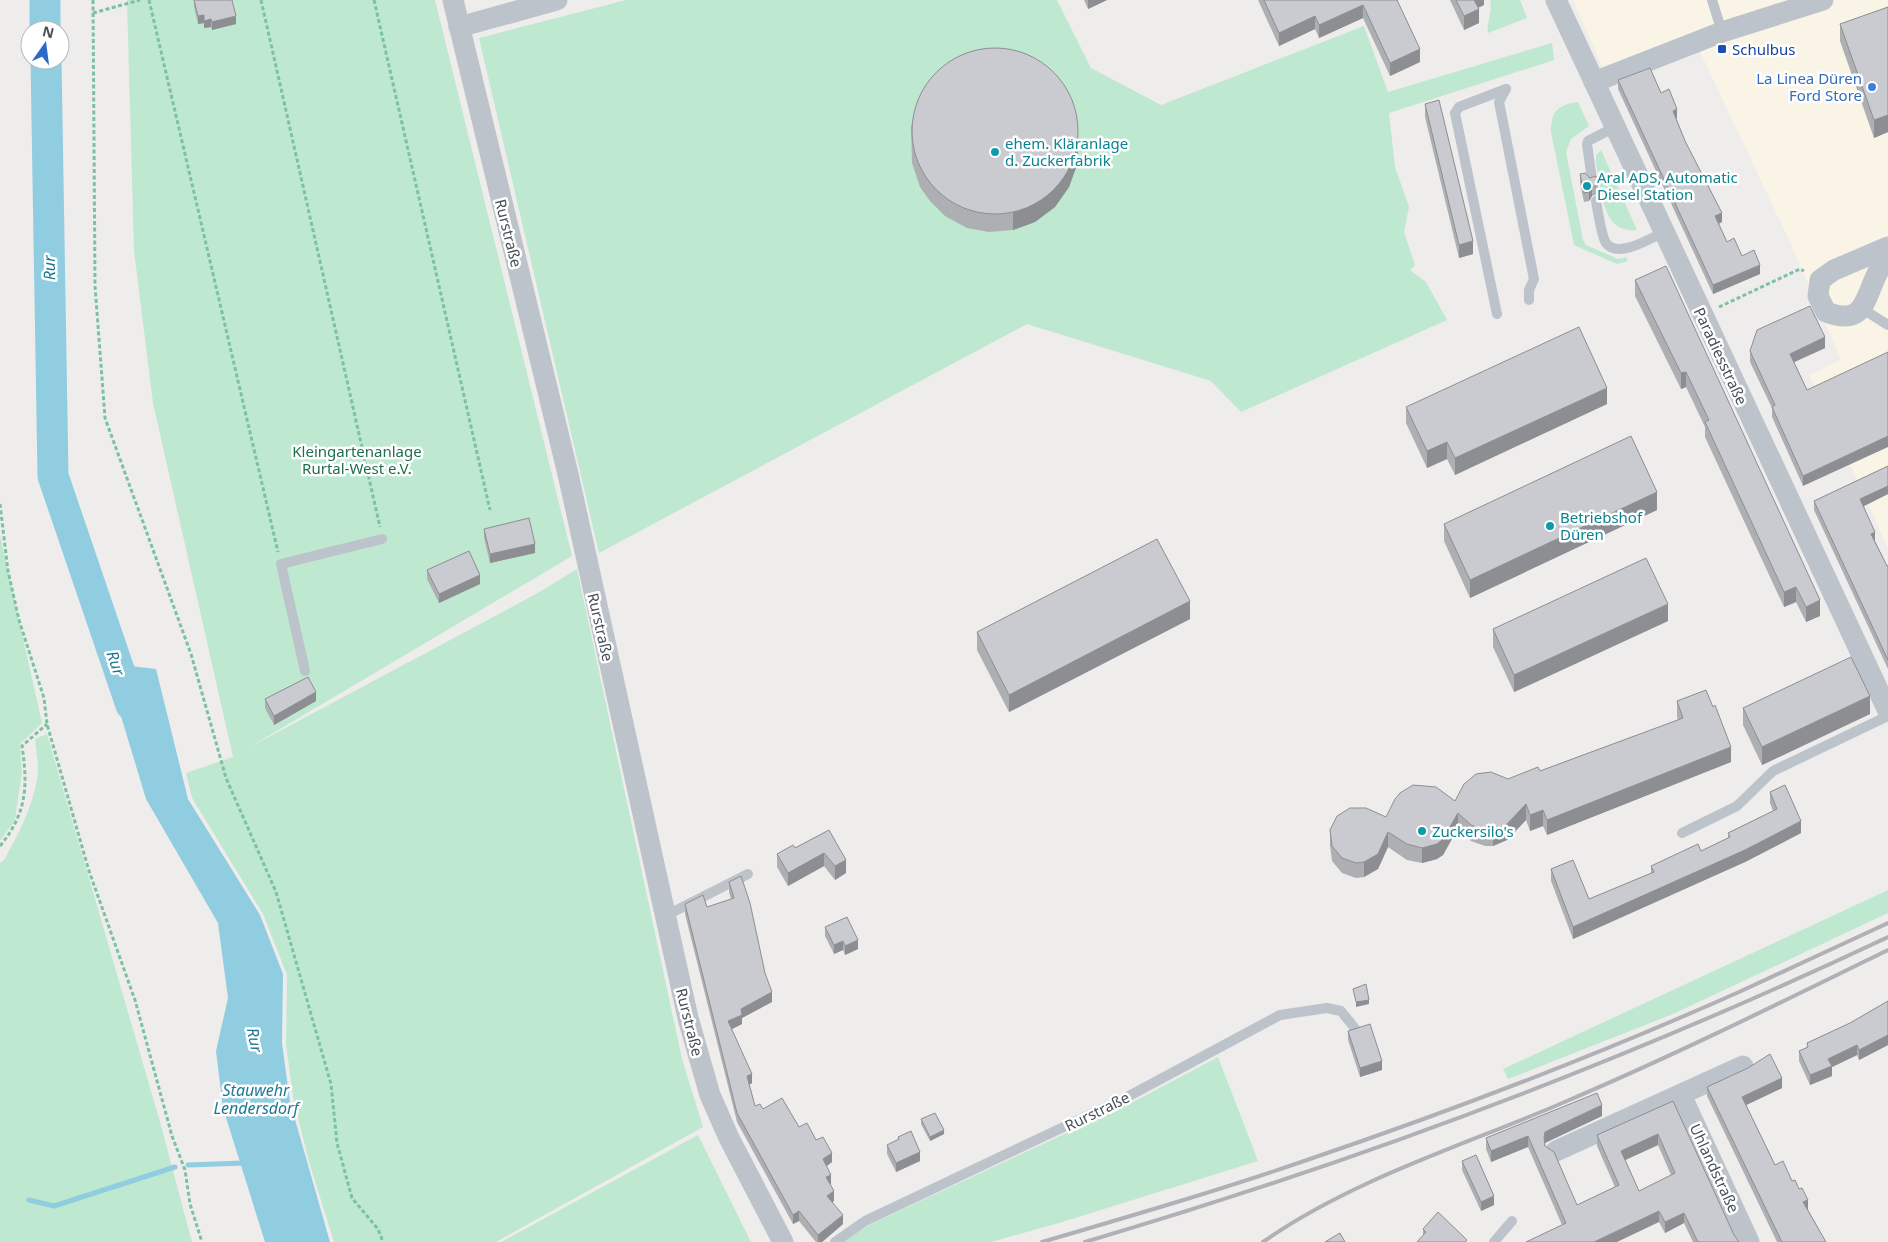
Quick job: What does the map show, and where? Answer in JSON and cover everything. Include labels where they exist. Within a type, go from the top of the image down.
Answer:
[{"type":"street","name":"Rurstraße","points":[[453,0],[568,474],[688,1018],[710,1096],[729,1138],[783,1242]]},
{"type":"street","points":[[459,27],[556,0]]},
{"type":"street","name":"Paradiesstraße","points":[[1556,0],[1701,315],[1888,711]]},
{"type":"street","points":[[1594,82],[1722,32],[1823,0]]},
{"type":"street","points":[[1888,247],[1834,270],[1820,280],[1818,296],[1826,312],[1839,317],[1855,315],[1867,303],[1876,275],[1888,256]]},
{"type":"street","points":[[1556,1151],[1742,1066]]},
{"type":"street","name":"Uhlandstraße","points":[[1681,1095],[1750,1242]]},
{"type":"lane","points":[[1712,0],[1722,32]]},
{"type":"lane","points":[[1497,314],[1455,113],[1459,107],[1506,89],[1499,102],[1534,279],[1529,290],[1529,300]]},
{"type":"lane","points":[[1592,180],[1588,141],[1615,127]]},
{"type":"lane","points":[[1596,201],[1606,242],[1612,247],[1626,248],[1664,232]]},
{"type":"lane","points":[[1861,308],[1888,325]]},
{"type":"lane","points":[[305,671],[281,564],[382,539]]},
{"type":"lane","points":[[1682,833],[1737,806],[1772,771],[1888,716]]},
{"type":"lane","points":[[665,916],[748,874]]},
{"type":"lane","name":"Rurstraße","points":[[835,1242],[865,1221],[1129,1096],[1280,1016],[1328,1008],[1341,1012],[1356,1031]]},
{"type":"lane","points":[[1494,1242],[1512,1221]]},
{"type":"path","points":[[94,0],[95,286],[105,418],[191,654],[226,778],[276,892],[331,1084],[336,1143],[352,1198],[378,1229],[384,1242]]},
{"type":"path","points":[[93,13],[140,0]]},
{"type":"path","points":[[149,0],[281,564]]},
{"type":"path","points":[[261,0],[382,539]]},
{"type":"path","points":[[374,0],[490,510]]},
{"type":"path","points":[[1701,315],[1800,269],[1815,274],[1834,270]]},
{"type":"path","points":[[0,504],[12,591],[19,620],[44,698],[47,724],[90,871],[134,1000],[172,1136],[185,1170],[190,1204],[202,1242]]},
{"type":"path","points":[[0,846],[10,833],[24,803],[27,779],[22,746],[47,724]]},
{"type":"shaded area","points":[[1573,0],[1888,0],[1888,548],[1809,375],[1841,360],[1789,240],[1694,39],[1605,73]]},
{"type":"green space","name":"Kleingartenanlage Rurtal-West e.V.","points":[[127,0],[435,0],[572,556],[248,748],[536,594],[577,569],[682,1059],[703,1127],[496,1242],[334,1242],[309,1162],[294,1102],[286,1045],[287,975],[263,914],[192,798],[186,773],[233,757],[153,403],[134,251]]},
{"type":"green space","points":[[626,0],[1057,0],[1091,68],[1161,105],[1364,26],[1388,92],[1552,43],[1554,60],[1389,113],[1395,167],[1409,207],[1404,232],[1415,265],[1410,270],[1426,282],[1447,320],[1241,412],[1211,381],[1027,324],[599,553],[479,38]]},
{"type":"green space","points":[[1490,0],[1520,0],[1527,18],[1488,33],[1491,9]]},
{"type":"green space","points":[[1578,102],[1589,126],[1571,139],[1566,152],[1583,240],[1586,245],[1618,259],[1626,257],[1628,261],[1617,264],[1574,245],[1551,125],[1557,110],[1565,105]]},
{"type":"green space","points":[[1601,150],[1637,230],[1625,230],[1617,225],[1610,218],[1605,208],[1596,163],[1596,155]]},
{"type":"green space","points":[[0,535],[42,723],[20,744],[22,772],[15,820],[0,841]]},
{"type":"green space","points":[[47,734],[160,1122],[192,1242],[0,1242],[0,863],[4,860],[21,828],[34,795],[38,771],[35,739]]},
{"type":"green space","points":[[1888,890],[1888,913],[1673,1014],[1508,1079],[1503,1069]]},
{"type":"green space","points":[[1218,1057],[1258,1161],[1059,1223],[991,1242],[842,1242],[869,1225],[1135,1101]]},
{"type":"green space","points":[[698,1135],[751,1242],[501,1242]]},
{"type":"water","name":"Stauwehr Lendersdorf","points":[[105,663],[156,669],[188,799],[260,915],[283,974],[282,1043],[290,1102],[330,1242],[265,1242],[223,1108],[216,1051],[228,998],[218,923],[146,799]]},
{"type":"building","points":[[194,0],[232,0],[236,16],[212,22],[211,19],[204,21],[204,15],[198,16]]},
{"type":"building","points":[[1264,0],[1397,0],[1420,49],[1390,63],[1363,5],[1319,25],[1315,16],[1279,33]]},
{"type":"building","points":[[1456,0],[1474,0],[1479,9],[1464,16]]},
{"type":"building","name":"La Linea Düren Ford Store","points":[[1888,7],[1888,115],[1874,120],[1840,24]]},
{"type":"building","name":"ehem. Kläranlage d. Zuckerfabrik","points":[[987,48],[1003,48],[1027,54],[1054,72],[1072,99],[1078,131],[1072,163],[1054,190],[1027,208],[1003,214],[987,214],[963,208],[942,195],[931,184],[918,163],[912,139],[912,123],[918,99],[931,78],[942,67],[963,54]]},
{"type":"building","points":[[1650,68],[1661,93],[1669,89],[1677,109],[1673,111],[1685,141],[1722,213],[1715,216],[1727,242],[1734,238],[1742,256],[1754,250],[1760,265],[1713,285],[1618,80]]},
{"type":"building","points":[[1439,100],[1473,241],[1459,245],[1425,104]]},
{"type":"building","points":[[1585,173],[1590,178],[1596,176],[1598,185],[1592,187],[1589,192],[1584,193],[1580,174]]},
{"type":"building","points":[[1666,266],[1820,600],[1806,607],[1796,587],[1784,592],[1705,422],[1709,420],[1686,372],[1681,373],[1635,280]]},
{"type":"building","points":[[1810,306],[1825,337],[1790,354],[1807,390],[1888,352],[1888,436],[1803,476],[1772,407],[1775,405],[1750,351],[1757,330]]},
{"type":"building","points":[[1579,327],[1607,388],[1455,458],[1447,442],[1427,451],[1406,407]]},
{"type":"building","name":"Betriebshof Düren","points":[[1631,436],[1657,492],[1470,580],[1444,524]]},
{"type":"building","points":[[1888,466],[1888,486],[1860,499],[1875,532],[1871,534],[1888,565],[1888,660],[1814,501]]},
{"type":"building","points":[[529,518],[535,544],[490,554],[484,529]]},
{"type":"building","points":[[1157,539],[1190,601],[1009,695],[977,632]]},
{"type":"building","points":[[469,551],[480,575],[439,594],[427,570]]},
{"type":"building","points":[[1646,558],[1668,604],[1514,675],[1493,629]]},
{"type":"building","points":[[1851,657],[1870,696],[1762,747],[1743,708]]},
{"type":"building","points":[[308,677],[316,692],[274,716],[265,699]]},
{"type":"building","points":[[1706,690],[1713,707],[1715,705],[1731,747],[1547,820],[1543,810],[1530,815],[1526,804],[1507,824],[1493,831],[1485,831],[1471,825],[1458,813],[1443,839],[1437,844],[1422,848],[1407,844],[1388,832],[1378,854],[1364,862],[1356,863],[1342,858],[1332,846],[1330,830],[1337,816],[1350,808],[1366,808],[1386,817],[1400,793],[1413,785],[1436,787],[1455,801],[1464,784],[1476,774],[1491,772],[1508,779],[1538,767],[1540,771],[1683,718],[1677,701]]},
{"type":"building","points":[[1785,785],[1801,821],[1745,850],[1573,927],[1551,869],[1573,860],[1589,899],[1654,872],[1651,866],[1698,844],[1701,851],[1730,837],[1728,833],[1777,809],[1770,792]]},
{"type":"building","points":[[829,830],[846,860],[835,866],[824,853],[788,873],[777,854],[793,845],[795,848]]},
{"type":"building","points":[[741,876],[750,903],[765,973],[772,992],[741,1009],[742,1015],[728,1021],[752,1074],[747,1076],[755,1106],[760,1104],[763,1109],[782,1098],[799,1127],[807,1123],[816,1140],[823,1137],[832,1153],[823,1159],[831,1175],[826,1177],[834,1191],[827,1196],[843,1215],[818,1235],[799,1211],[793,1215],[737,1113],[685,904],[703,895],[707,907],[734,898],[729,882]]},
{"type":"building","points":[[847,917],[858,940],[845,946],[843,941],[834,945],[825,927]]},
{"type":"building","points":[[1366,984],[1369,1000],[1356,1002],[1353,989]]},
{"type":"building","points":[[1888,1001],[1888,1035],[1859,1050],[1857,1045],[1828,1059],[1832,1066],[1810,1075],[1799,1051],[1808,1047],[1807,1043],[1850,1023]]},
{"type":"building","points":[[1370,1024],[1382,1061],[1360,1068],[1348,1031]]},
{"type":"building","points":[[1770,1054],[1782,1078],[1742,1097],[1775,1165],[1783,1161],[1792,1181],[1795,1180],[1799,1189],[1802,1188],[1808,1200],[1803,1202],[1826,1242],[1782,1242],[1707,1087],[1748,1068]]},
{"type":"building","points":[[1597,1093],[1602,1105],[1545,1132],[1545,1146],[1554,1152],[1577,1205],[1619,1185],[1597,1135],[1673,1101],[1734,1235],[1739,1242],[1698,1242],[1684,1213],[1665,1222],[1659,1211],[1594,1242],[1526,1242],[1566,1223],[1528,1136],[1491,1151],[1486,1138]],"holes":[[[1658,1134],[1675,1173],[1639,1191],[1621,1151]]]},
{"type":"building","points":[[935,1113],[944,1130],[930,1137],[921,1119]]},
{"type":"building","points":[[911,1131],[920,1152],[896,1163],[887,1145]]},
{"type":"building","points":[[1476,1155],[1494,1196],[1481,1202],[1462,1161]]},
{"type":"building","points":[[1438,1212],[1467,1240],[1465,1242],[1417,1242],[1426,1232],[1423,1229]]},
{"type":"building","points":[[1340,1233],[1345,1242],[1325,1242]]},
{"type":"waterway","name":"Rur","points":[[45,0],[45,20]]},
{"type":"waterway","name":"Rur","points":[[46,70],[53,476],[131,705]]},
{"type":"waterway","points":[[188,1165],[245,1163]]},
{"type":"waterway","points":[[29,1200],[54,1206],[175,1167]]},
{"type":"railway","points":[[1042,1242],[1274,1171],[1470,1102],[1686,1015],[1888,923]]},
{"type":"railway","points":[[1085,1242],[1188,1211],[1290,1177],[1492,1105],[1692,1025],[1888,937]]},
{"type":"railway","points":[[1263,1242],[1297,1220],[1370,1182],[1643,1068],[1888,950]]},
{"type":"place","name":"Schulbus","points":[[1722,49]]},
{"type":"place","name":"La Linea Düren Ford Store","points":[[1872,87]]},
{"type":"place","name":"ehem. Kläranlage d. Zuckerfabrik","points":[[995,152]]},
{"type":"place","name":"Aral ADS, Automatic Diesel Station","points":[[1587,186]]},
{"type":"place","name":"Betriebshof Düren","points":[[1550,526]]},
{"type":"place","name":"Zuckersilo's","points":[[1422,831]]}]
